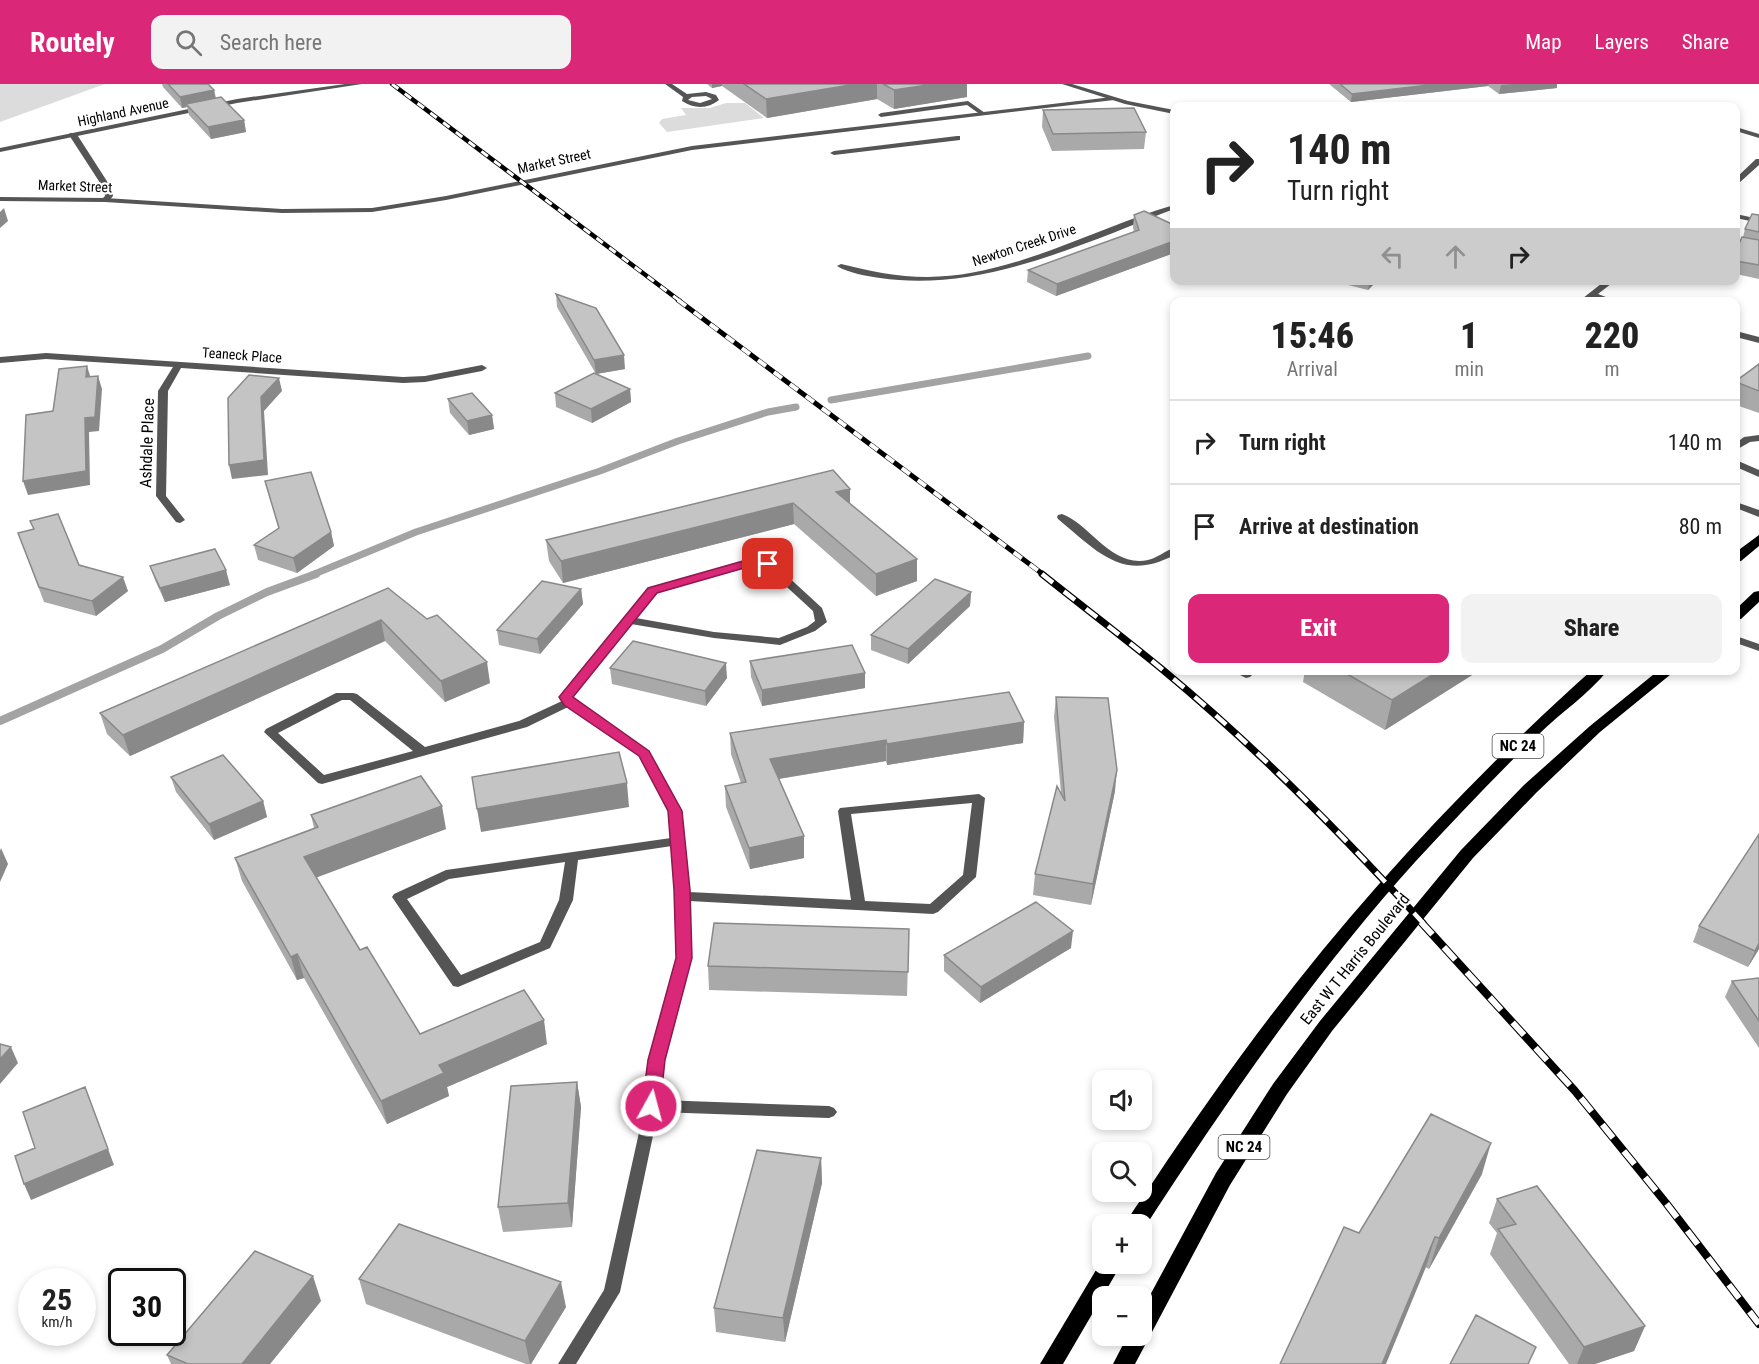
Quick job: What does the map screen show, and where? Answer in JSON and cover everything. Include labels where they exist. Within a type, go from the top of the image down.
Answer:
[{"type":"main road","points":[[1740,555],[1759,539]]},
{"type":"main road","points":[[1740,612],[1759,595]]},
{"type":"main road","name":"East W T Harris Boulevard","points":[[1142,1214],[1242,1066],[1336,945],[1439,827],[1548,716],[1595,675]]},
{"type":"main road","name":"East W T Harris Boulevard","points":[[1152,1310],[1223,1179],[1261,1119],[1326,1026],[1467,854],[1530,789],[1595,729],[1663,675]]},
{"type":"main road","points":[[1051,1364],[1105,1274]]},
{"type":"main road","points":[[1124,1364],[1133,1346]]},
{"type":"street","name":"Highland Avenue","points":[[0,150],[237,101],[359,84]]},
{"type":"street","points":[[668,84],[687,96]]},
{"type":"street","points":[[1065,84],[1112,99],[1170,111]]},
{"type":"street","name":"Market Street","points":[[0,198],[105,200],[282,211],[372,210],[446,198],[692,148],[1112,99]]},
{"type":"street","points":[[881,115],[968,103],[983,114]]},
{"type":"street","points":[[1740,128],[1759,129]]},
{"type":"street","points":[[1740,129],[1759,136]]},
{"type":"street","points":[[73,135],[108,189],[109,196],[105,200]]},
{"type":"street","points":[[834,153],[957,138]]},
{"type":"street","points":[[1740,178],[1759,161]]},
{"type":"street","name":"Newton Creek Drive","points":[[841,266],[869,274],[904,279],[958,278],[980,275],[1016,265],[1170,208]]},
{"type":"street","points":[[1740,217],[1759,221]]},
{"type":"street","points":[[1589,297],[1605,285]]},
{"type":"street","points":[[1592,295],[1599,297]]},
{"type":"street","points":[[1740,335],[1759,340]]},
{"type":"street","name":"Teaneck Place","points":[[0,360],[46,356],[403,380],[425,379],[482,369]]},
{"type":"street","name":"Ashdale Place","points":[[179,364],[163,391],[161,496],[180,520]]},
{"type":"street","points":[[1740,444],[1747,439],[1759,438]]},
{"type":"street","points":[[1740,465],[1759,474]]},
{"type":"street","points":[[1740,507],[1759,514]]},
{"type":"street","points":[[1062,517],[1109,554],[1129,562],[1148,563],[1170,553]]},
{"type":"street","points":[[567,1364],[612,1292],[648,1128],[657,1060],[684,958],[675,811],[645,754],[569,702],[566,697],[653,590],[750,563],[768,564],[818,610],[821,622],[811,629],[780,642],[714,635],[629,620]]},
{"type":"street","points":[[1740,641],[1759,648]]},
{"type":"street","points":[[423,752],[353,697],[340,696],[270,732],[322,780],[423,752],[523,724],[569,702]]},
{"type":"street","points":[[682,896],[933,909],[969,877],[980,798],[844,811],[859,905]]},
{"type":"street","points":[[572,857],[566,900],[545,945],[458,982],[399,897],[446,875],[572,857],[677,842]]},
{"type":"street","points":[[651,1106],[829,1112]]},
{"type":"shaded area","points":[[0,84],[105,84],[0,122]]},
{"type":"shaded area","points":[[726,103],[745,103],[764,118],[667,132],[659,123],[662,119],[686,115],[681,108],[710,108]]},
{"type":"building","points":[[168,84],[208,84],[214,90],[180,97]]},
{"type":"building","points":[[744,84],[856,84],[766,99]]},
{"type":"building","points":[[883,84],[934,84],[894,90]]},
{"type":"building","points":[[1340,84],[1437,84],[1352,94]]},
{"type":"building","points":[[221,97],[244,120],[208,127],[186,104]]},
{"type":"building","points":[[1134,108],[1146,132],[1053,134],[1043,110]]},
{"type":"building","points":[[1144,211],[1170,223],[1170,242],[1057,284],[1028,270],[1139,230],[1134,215]]},
{"type":"building","points":[[1752,214],[1759,215],[1759,232],[1745,229]]},
{"type":"building","points":[[1742,237],[1759,240],[1759,265],[1740,262]]},
{"type":"building","points":[[556,294],[596,308],[624,355],[594,360]]},
{"type":"building","points":[[1759,364],[1759,391],[1740,384],[1740,378]]},
{"type":"building","points":[[87,366],[86,377],[98,376],[95,417],[85,418],[86,471],[23,481],[26,415],[53,411],[59,369]]},
{"type":"building","points":[[594,373],[630,389],[591,409],[555,393]]},
{"type":"building","points":[[249,375],[279,378],[261,397],[264,460],[229,465],[228,398]]},
{"type":"building","points":[[472,393],[492,415],[467,421],[448,399]]},
{"type":"building","points":[[833,470],[850,489],[836,492],[917,559],[876,574],[793,503],[561,561],[546,540]]},
{"type":"building","points":[[311,472],[331,532],[293,558],[254,545],[279,528],[265,481]]},
{"type":"building","points":[[58,514],[79,565],[123,577],[92,601],[39,587],[18,533],[34,529],[30,521]]},
{"type":"building","points":[[215,549],[226,570],[160,588],[150,566]]},
{"type":"building","points":[[935,579],[971,592],[908,649],[871,635]]},
{"type":"building","points":[[542,581],[581,589],[537,639],[497,630]]},
{"type":"building","points":[[388,588],[427,619],[437,615],[487,662],[441,681],[381,620],[123,735],[100,713]]},
{"type":"building","points":[[633,641],[726,663],[705,691],[610,668]]},
{"type":"building","points":[[852,645],[865,673],[762,690],[750,661]]},
{"type":"building","points":[[1349,675],[1432,675],[1392,700]]},
{"type":"building","points":[[1009,692],[1024,722],[887,744],[886,740],[770,759],[804,836],[749,848],[725,786],[746,782],[730,733]]},
{"type":"building","points":[[1056,697],[1108,698],[1117,770],[1093,884],[1035,874],[1057,786],[1065,801]]},
{"type":"building","points":[[619,752],[627,783],[477,809],[472,777]]},
{"type":"building","points":[[223,755],[263,801],[209,824],[171,777]]},
{"type":"building","points":[[421,776],[442,806],[304,857],[360,950],[367,947],[420,1034],[524,990],[544,1020],[439,1065],[444,1073],[381,1101],[297,954],[291,957],[235,858],[318,827],[311,815]]},
{"type":"building","points":[[1759,834],[1759,943],[1755,951],[1699,926]]},
{"type":"building","points":[[1036,902],[1073,931],[981,987],[944,955]]},
{"type":"building","points":[[714,923],[909,929],[908,972],[708,966]]},
{"type":"building","points":[[1759,978],[1759,1021],[1732,981]]},
{"type":"building","points":[[0,1044],[11,1047],[0,1059]]},
{"type":"building","points":[[577,1082],[568,1203],[498,1207],[511,1086]]},
{"type":"building","points":[[85,1087],[108,1149],[24,1184],[15,1156],[35,1148],[23,1112]]},
{"type":"building","points":[[1431,1114],[1491,1143],[1439,1238],[1435,1237],[1382,1364],[1280,1364],[1344,1227],[1359,1233]]},
{"type":"building","points":[[757,1150],[821,1158],[783,1318],[714,1308]]},
{"type":"building","points":[[1537,1186],[1645,1326],[1584,1347],[1498,1229],[1516,1224],[1497,1199]]},
{"type":"building","points":[[399,1224],[561,1282],[525,1341],[359,1279]]},
{"type":"building","points":[[255,1251],[313,1276],[242,1364],[188,1364],[167,1355],[175,1346],[186,1346],[186,1333]]},
{"type":"building","points":[[1476,1315],[1536,1347],[1528,1364],[1450,1364]]},
{"type":"waterway","points":[[831,400],[1088,356]]},
{"type":"waterway","points":[[312,575],[416,532],[600,471],[678,441],[768,412],[796,407]]},
{"type":"waterway","points":[[0,721],[162,649],[218,616],[267,592],[316,574]]},
{"type":"railway","points":[[392,84],[680,301]]},
{"type":"railway","points":[[678,300],[1044,575]]},
{"type":"railway","points":[[1042,574],[1198,699],[1265,760],[1330,824],[1423,923]]},
{"type":"railway","points":[[1421,922],[1575,1091],[1666,1203],[1759,1324]]},
{"type":"route","points":[[651,1106],[657,1060],[684,958],[682,890],[675,811],[645,754],[569,702],[566,697],[653,590],[750,563],[768,564]]}]
